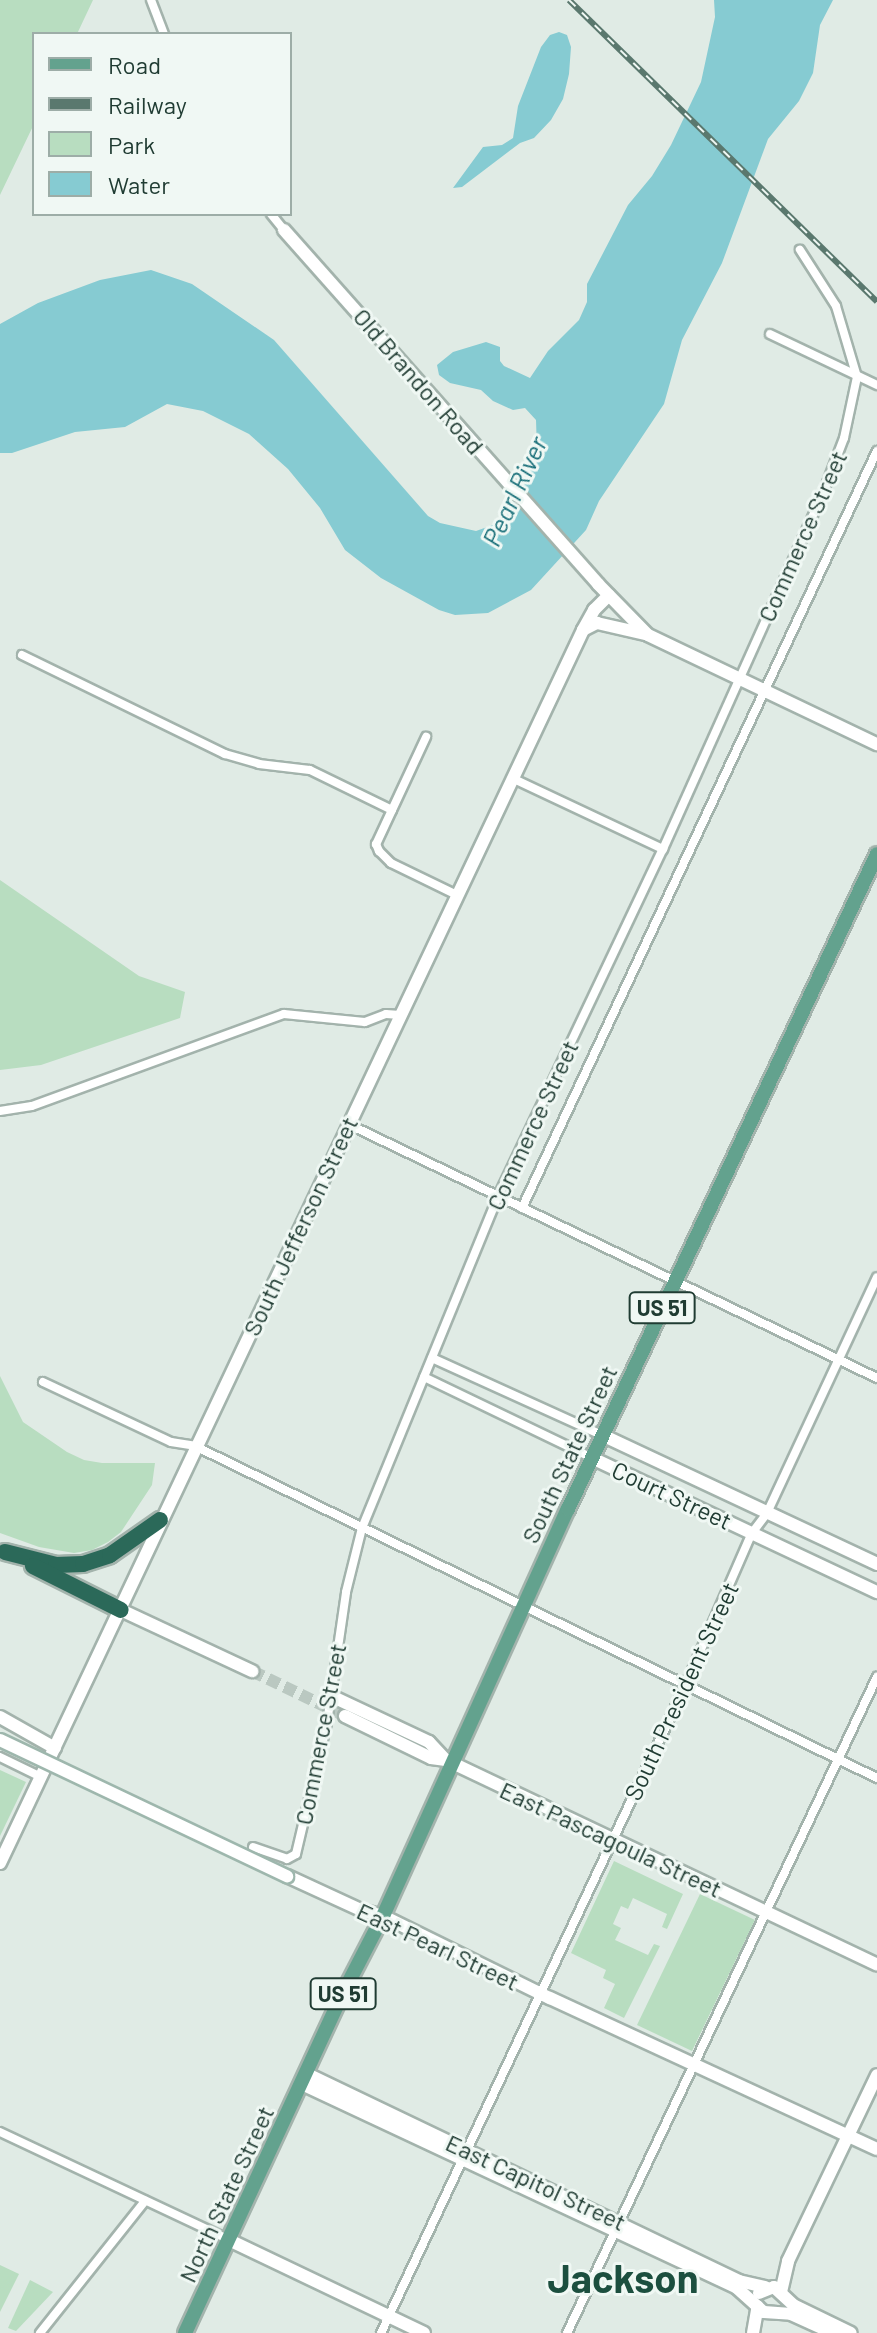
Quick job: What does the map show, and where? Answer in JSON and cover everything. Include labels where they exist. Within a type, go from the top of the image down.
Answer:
[{"type":"highway","points":[[2,1551],[56,1565],[83,1564],[110,1555],[160,1520]]},
{"type":"highway","points":[[2,1551],[121,1610]]},
{"type":"main road","name":"South State Street","points":[[304,2079],[383,1916],[450,1762],[674,1281],[877,854]]},
{"type":"main road","name":"North State Street","points":[[185,2333],[304,2079]]},
{"type":"street","points":[[151,0],[163,32]]},
{"type":"street","name":"Old Brandon Road","points":[[273,216],[598,584],[648,635]]},
{"type":"street","points":[[800,250],[836,306],[857,377]]},
{"type":"street","points":[[770,334],[877,385]]},
{"type":"street","name":"Commerce Street","points":[[253,1847],[287,1859],[296,1854],[331,1696],[346,1592],[362,1528],[498,1196],[663,849],[823,493],[844,438],[857,377]]},
{"type":"street","name":"Commerce Street","points":[[522,1208],[877,451]]},
{"type":"street","name":"South Jefferson Street","points":[[0,1863],[583,630],[594,610],[609,595]]},
{"type":"street","points":[[583,630],[597,623],[648,635],[764,693],[877,744]]},
{"type":"street","points":[[22,655],[225,754],[259,764],[310,770],[392,810]]},
{"type":"street","points":[[426,737],[376,844],[391,863],[457,895]]},
{"type":"street","points":[[512,778],[663,849]]},
{"type":"street","points":[[0,1111],[32,1106],[284,1014],[365,1022],[386,1014],[400,1015]]},
{"type":"street","points":[[348,1124],[877,1378]]},
{"type":"street","name":"South President Street","points":[[381,2333],[685,1686],[752,1533],[767,1513],[877,1277]]},
{"type":"street","name":"Court Street","points":[[432,1358],[877,1564]]},
{"type":"street","name":"Court Street","points":[[424,1377],[877,1592]]},
{"type":"street","points":[[43,1382],[171,1442],[195,1446],[877,1778]]},
{"type":"street","points":[[121,1610],[252,1671]]},
{"type":"street","points":[[567,2333],[877,1677]]},
{"type":"street","points":[[331,1696],[429,1742],[450,1762]]},
{"type":"street","name":"East Pascagoula Street","points":[[345,1716],[431,1758],[450,1762],[877,1965]]},
{"type":"street","points":[[0,1717],[55,1748]]},
{"type":"street","name":"East Pearl Street","points":[[0,1740],[877,2149]]},
{"type":"street","points":[[0,1757],[41,1777]]},
{"type":"street","points":[[754,2333],[758,2294],[788,2261],[877,2075]]},
{"type":"street","name":"East Capitol Street","points":[[304,2079],[617,2227],[737,2288],[758,2304]]},
{"type":"street","points":[[0,2132],[424,2333]]},
{"type":"street","points":[[40,2333],[145,2201]]},
{"type":"street","name":"East Capitol Street","points":[[617,2227],[739,2281],[766,2287]]},
{"type":"street","points":[[754,2333],[782,2305],[788,2261]]},
{"type":"street","points":[[766,2287],[782,2294],[796,2307],[851,2333]]},
{"type":"street","points":[[758,2304],[833,2333]]},
{"type":"green space","points":[[0,0],[93,0],[78,32],[32,32],[32,128],[0,195]]},
{"type":"green space","points":[[0,880],[139,976],[185,992],[180,1018],[41,1065],[0,1070]]},
{"type":"green space","points":[[0,1376],[23,1422],[67,1452],[84,1460],[102,1463],[155,1463],[152,1485],[121,1532],[108,1542],[92,1550],[74,1553],[39,1547],[0,1533]]},
{"type":"green space","points":[[0,1770],[26,1782],[0,1836]]},
{"type":"green space","points":[[614,1861],[683,1894],[667,1929],[662,1927],[667,1914],[633,1898],[628,1909],[621,1906],[613,1924],[621,1928],[615,1940],[648,1955],[654,1944],[660,1946],[624,2018],[604,2008],[615,1984],[603,1978],[606,1970],[571,1953]]},
{"type":"green space","points":[[700,1894],[755,1920],[692,2051],[637,2025]]},
{"type":"green space","points":[[0,2265],[19,2274],[0,2312]]},
{"type":"green space","points":[[30,2280],[53,2292],[16,2331],[8,2328]]},
{"type":"water","points":[[714,0],[833,0],[820,25],[813,73],[799,101],[768,139],[722,263],[682,340],[664,404],[599,501],[586,530],[531,590],[488,613],[455,615],[439,610],[381,578],[345,550],[320,508],[288,469],[249,434],[203,411],[167,404],[125,427],[75,432],[12,453],[0,453],[0,324],[38,303],[100,280],[151,270],[192,284],[274,340],[428,516],[440,523],[476,531],[504,521],[537,451],[536,420],[525,408],[513,410],[493,401],[481,390],[450,383],[439,375],[437,365],[453,352],[486,342],[500,347],[500,361],[504,366],[530,378],[548,351],[579,320],[587,302],[587,284],[628,205],[652,176],[671,145],[701,82],[715,17]]},
{"type":"water","points":[[559,32],[567,35],[571,47],[569,74],[563,99],[551,120],[534,138],[520,143],[462,187],[453,188],[483,147],[502,145],[513,138],[518,106],[541,47],[550,35]]},
{"type":"tunnel","points":[[252,1671],[345,1716]]},
{"type":"railway","points":[[569,0],[877,302]]},
{"type":"district","name":"Jackson","points":[[623,2277]]},
{"type":"water label","name":"Pearl River","points":[[514,491]]}]
